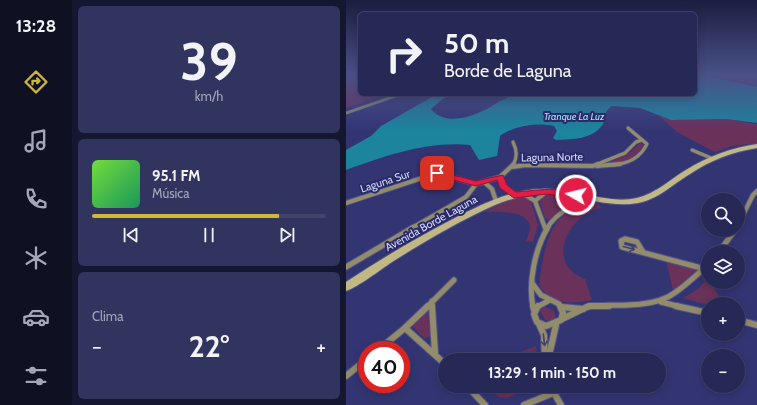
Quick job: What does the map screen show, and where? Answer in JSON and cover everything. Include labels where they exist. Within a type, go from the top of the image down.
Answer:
[{"type":"street","points":[[346,113],[395,96]]},
{"type":"street","points":[[628,128],[642,140]]},
{"type":"street","name":"Laguna Norte","points":[[512,167],[526,165],[593,166],[610,166],[627,163],[645,150],[647,144],[642,140],[636,142],[625,153],[593,166]]},
{"type":"street","name":"Laguna Norte","points":[[500,177],[512,167],[516,160],[517,150],[513,142]]},
{"type":"street","name":"Avenida Borde Laguna","points":[[346,287],[393,255],[496,201],[514,195],[547,191],[595,199],[627,202],[647,198],[711,158],[730,150],[757,146]]},
{"type":"street","points":[[692,150],[711,158]]},
{"type":"street","name":"Laguna Sur","points":[[346,203],[437,173],[476,184],[500,177]]},
{"type":"street","points":[[500,177],[503,186],[514,195]]},
{"type":"street","points":[[484,182],[492,189],[496,201]]},
{"type":"street","points":[[346,267],[393,238],[466,198],[476,184]]},
{"type":"street","points":[[535,201],[547,191]]},
{"type":"street","points":[[745,211],[753,195],[757,191]]},
{"type":"street","points":[[523,194],[535,201],[545,228]]},
{"type":"street","points":[[574,205],[576,195]]},
{"type":"street","points":[[546,353],[544,335],[534,314],[531,297],[538,248],[545,228],[557,215],[574,205],[595,199]]},
{"type":"street","points":[[643,252],[701,266]]},
{"type":"street","points":[[549,353],[556,325],[562,319],[583,309],[599,305],[643,305],[660,302],[675,294],[701,271]]},
{"type":"street","points":[[389,341],[405,328],[454,280]]},
{"type":"street","points":[[532,282],[538,293],[548,301]]},
{"type":"street","points":[[432,301],[435,353]]},
{"type":"street","points":[[534,310],[540,303],[548,301],[556,302],[561,307],[563,315],[562,319]]},
{"type":"street","points":[[660,302],[701,311]]},
{"type":"street","points":[[561,307],[583,309]]},
{"type":"street","points":[[537,322],[546,326],[556,325]]},
{"type":"street","points":[[745,322],[757,325]]},
{"type":"street","points":[[405,328],[438,356]]},
{"type":"street","points":[[346,376],[358,366]]},
{"type":"street","points":[[473,393],[485,405]]},
{"type":"street","points":[[524,405],[552,393],[561,405]]},
{"type":"shaded area","points":[[346,94],[358,94],[358,96],[382,96],[346,108]]},
{"type":"shaded area","points":[[658,115],[671,120],[727,119],[757,124],[757,143],[733,146],[715,152],[677,132]]},
{"type":"shaded area","points":[[640,143],[644,145],[635,156],[615,164],[610,165],[608,163],[629,153]]},
{"type":"shaded area","points":[[548,195],[568,197],[573,200],[548,220],[545,218],[540,202],[542,197]]},
{"type":"shaded area","points":[[525,196],[531,202],[538,225],[533,242],[526,241],[530,229],[529,223],[525,218],[512,213],[484,212],[510,199]]},
{"type":"shaded area","points":[[591,202],[598,203],[601,208],[589,212],[579,220],[565,240],[563,252],[566,263],[573,272],[585,279],[592,300],[562,302],[555,300],[544,291],[539,284],[551,232],[557,222],[566,213]]},
{"type":"shaded area","points":[[666,261],[698,269],[690,278],[673,290]]},
{"type":"shaded area","points":[[701,286],[701,289],[715,289],[719,297],[701,297],[701,303],[683,298]]},
{"type":"shaded area","points":[[541,305],[554,311],[556,319],[552,321],[545,320],[539,309]]},
{"type":"shaded area","points":[[428,311],[430,336],[425,339],[412,326]]},
{"type":"shaded area","points":[[536,346],[536,353],[518,353]]},
{"type":"shaded area","points":[[495,393],[518,393],[506,398],[499,397]]},
{"type":"water","name":"Tranque La Luz","points":[[697,94],[757,94],[757,123],[727,119],[671,120],[640,108],[612,106],[607,111],[604,122],[599,129],[582,138],[556,140],[553,138],[557,131],[554,126],[540,124],[518,127],[500,136],[497,156],[479,160],[470,145],[438,145],[422,147],[391,155],[346,170],[346,150],[371,136],[381,126],[434,96],[450,96],[444,98],[431,109],[438,115],[455,119],[474,115],[510,96],[697,96]]},
{"type":"route","points":[[437,173],[476,184],[500,177],[500,181],[503,186],[514,195],[547,191],[576,195]]}]
